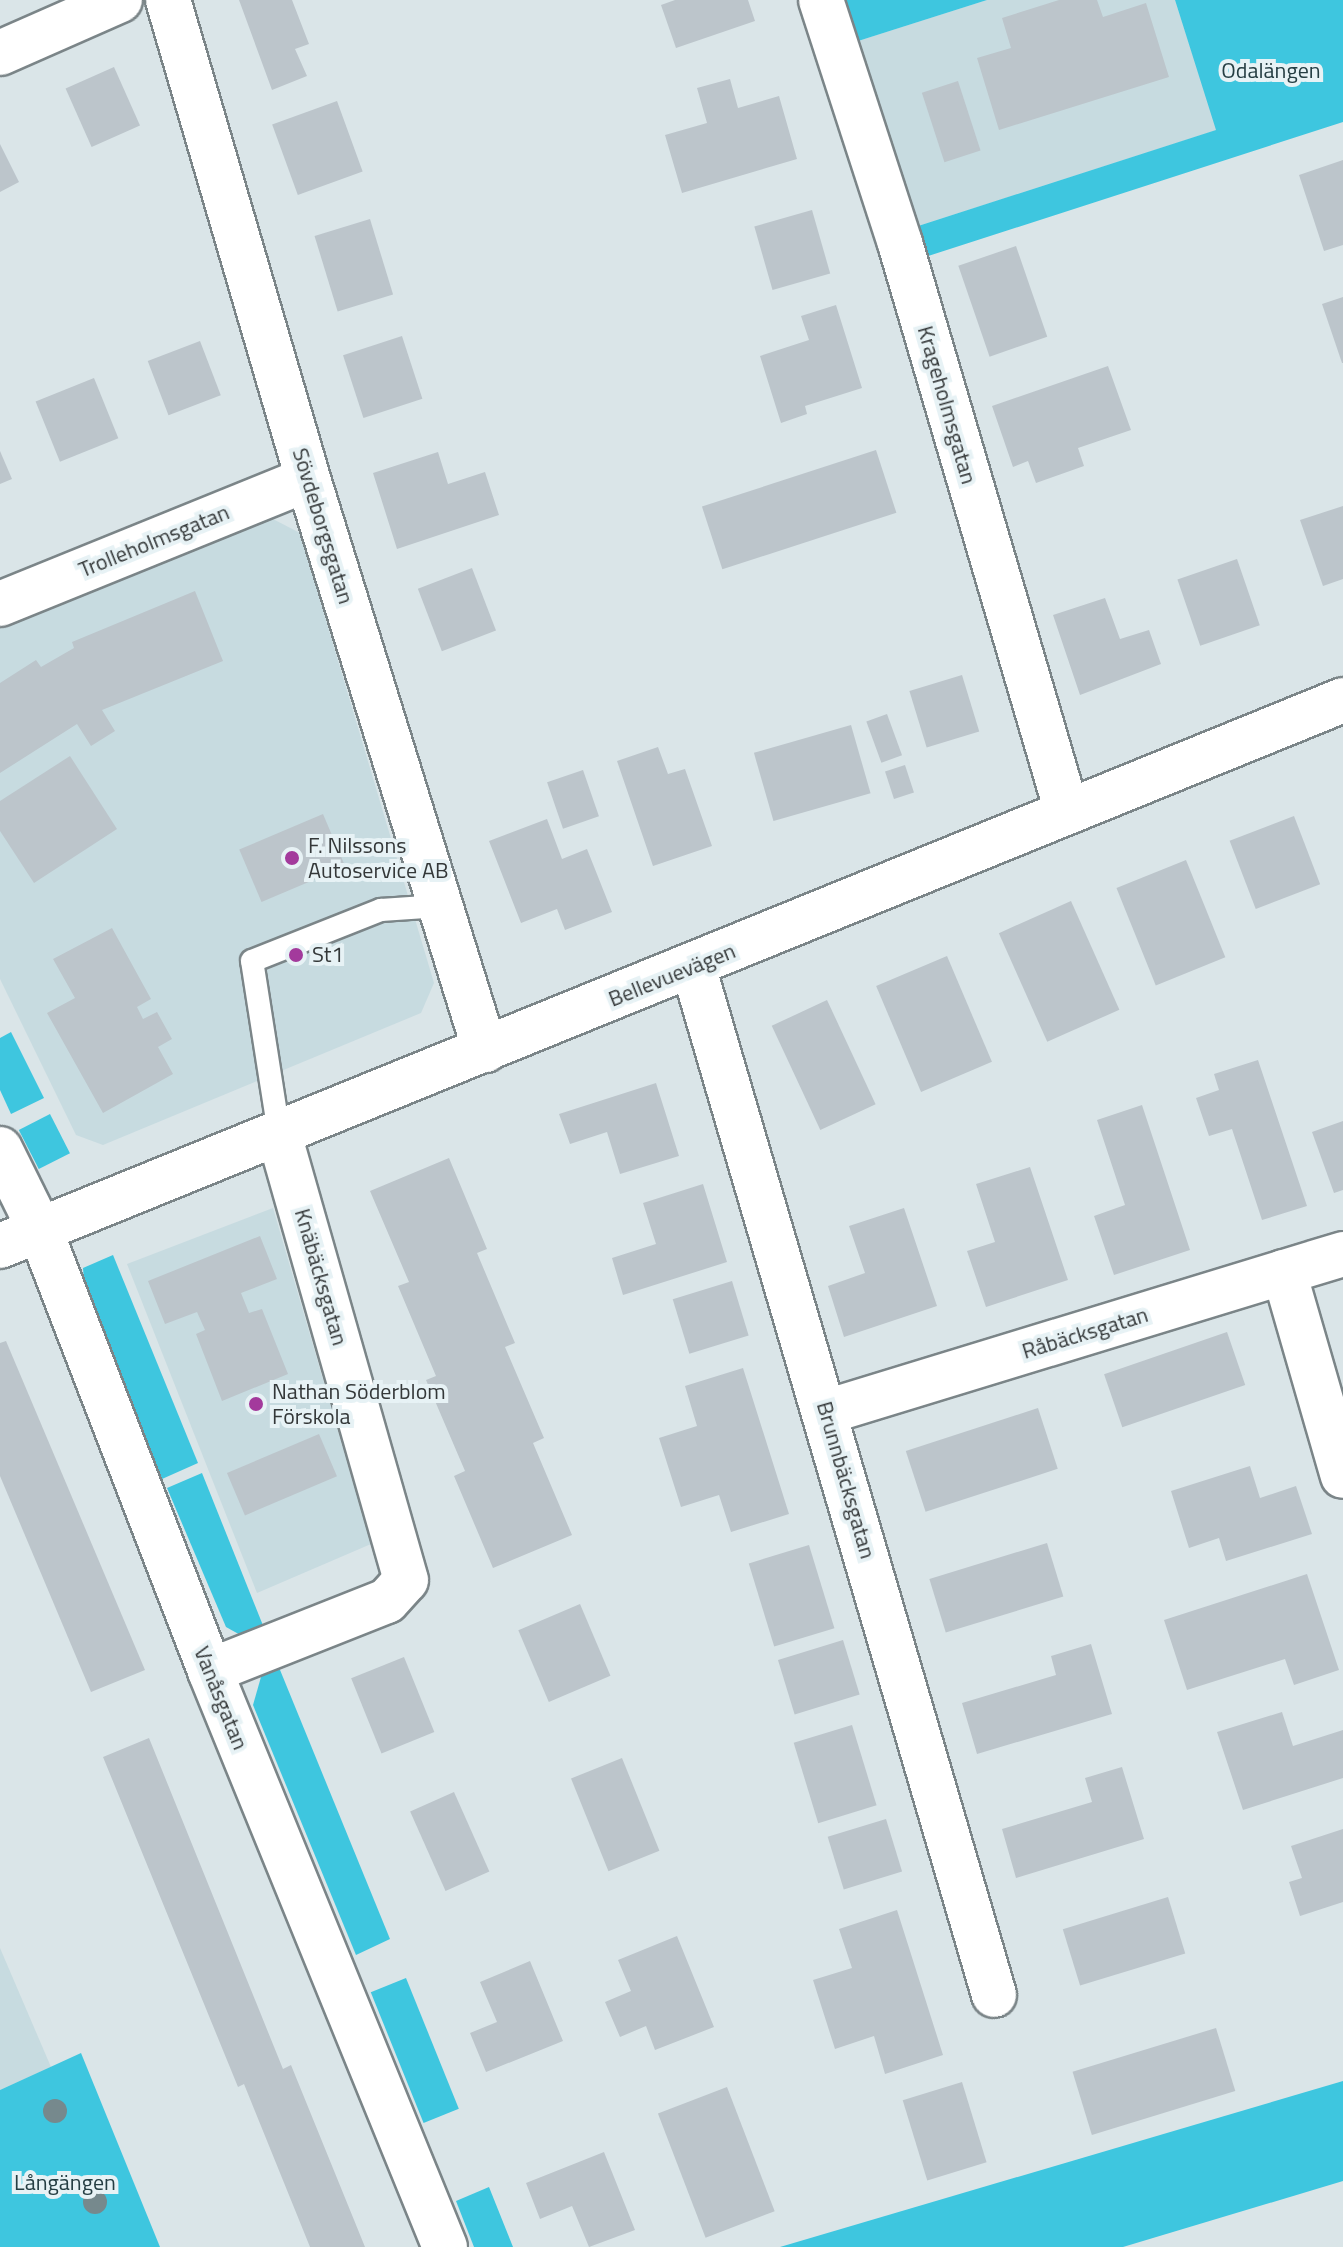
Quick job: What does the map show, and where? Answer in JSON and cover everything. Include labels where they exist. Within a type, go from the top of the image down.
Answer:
[{"type":"street","points":[[0,53],[120,0]]},
{"type":"street","name":"Sövdeborgsgatan","points":[[168,0],[308,479],[485,1050]]},
{"type":"street","name":"Krageholmsgatan","points":[[821,0],[900,243],[1067,812]]},
{"type":"street","name":"Trolleholmsgatan","points":[[0,604],[308,479]]},
{"type":"street","name":"Bellevuevägen","points":[[0,1246],[1343,700]]},
{"type":"street","name":"Brunnbäcksgatan","points":[[693,966],[826,1412],[994,1995]]},
{"type":"street","name":"Knäbäcksgatan","points":[[210,1671],[387,1601],[406,1580],[279,1133]]},
{"type":"street","name":"Vanåsgatan","points":[[0,1149],[40,1230],[210,1671],[445,2247]]},
{"type":"street","name":"Råbäcksgatan","points":[[826,1412],[1343,1254]]},
{"type":"street","points":[[1284,1272],[1343,1476]]},
{"type":"lane","points":[[279,1133],[252,961],[381,910],[440,906]]},
{"type":"shaded area","points":[[987,0],[1175,0],[1217,130],[912,228],[855,42]]},
{"type":"shaded area","points":[[271,518],[300,533],[434,983],[421,1013],[103,1145],[76,1135],[0,979],[0,626]]},
{"type":"shaded area","name":"Nathan Söderblom Förskola","points":[[273,1208],[371,1544],[257,1593],[127,1264]]},
{"type":"shaded area","points":[[0,1948],[51,2067],[0,2090]]},
{"type":"green space","points":[[841,0],[987,0],[855,42]]},
{"type":"green space","name":"Odalängen","points":[[1175,0],[1343,0],[1343,122],[922,258],[912,228],[1216,130]]},
{"type":"green space","points":[[11,1032],[44,1098],[11,1114],[0,1090],[0,1038]]},
{"type":"green space","points":[[50,1114],[70,1153],[39,1169],[19,1130]]},
{"type":"green space","points":[[113,1255],[198,1463],[162,1479],[84,1281],[83,1268]]},
{"type":"green space","points":[[202,1473],[266,1633],[244,1637],[226,1627],[167,1488]]},
{"type":"green space","points":[[278,1665],[390,1939],[356,1955],[253,1705],[261,1677]]},
{"type":"green space","points":[[406,1978],[459,2109],[424,2123],[371,1992]]},
{"type":"green space","name":"Långängen","points":[[81,2053],[160,2247],[0,2247],[0,2090]]},
{"type":"green space","points":[[1343,2081],[1343,2181],[1123,2247],[780,2247]]},
{"type":"green space","points":[[489,2187],[513,2247],[474,2247],[456,2201]]},
{"type":"building","points":[[239,0],[292,0],[309,44],[295,49],[307,76],[272,90]]},
{"type":"building","points":[[675,0],[748,0],[755,21],[676,48],[661,5]]},
{"type":"building","points":[[1059,0],[1097,0],[1103,17],[1146,3],[1169,77],[999,130],[977,58],[1011,48],[1002,18]]},
{"type":"building","points":[[114,67],[140,125],[92,147],[66,89]]},
{"type":"building","points":[[730,79],[738,108],[779,96],[797,159],[682,193],[665,135],[707,123],[697,88]]},
{"type":"building","points":[[958,81],[981,150],[944,162],[922,93]]},
{"type":"building","points":[[337,101],[363,171],[298,195],[272,125]]},
{"type":"building","points":[[0,144],[19,182],[0,192]]},
{"type":"building","points":[[1343,160],[1343,245],[1324,251],[1299,175]]},
{"type":"building","points":[[812,210],[830,273],[773,290],[754,227]]},
{"type":"building","points":[[370,219],[393,295],[338,312],[315,236]]},
{"type":"building","points":[[1016,246],[1047,337],[990,357],[958,266]]},
{"type":"building","points":[[1343,297],[1343,363],[1342,363],[1322,304]]},
{"type":"building","points":[[836,305],[862,388],[805,406],[807,414],[781,423],[760,356],[809,340],[801,316]]},
{"type":"building","points":[[402,336],[422,399],[363,418],[343,355]]},
{"type":"building","points":[[200,341],[221,395],[169,415],[148,361]]},
{"type":"building","points":[[1108,366],[1131,430],[1078,448],[1084,466],[1036,483],[1028,461],[1013,467],[992,406]]},
{"type":"building","points":[[94,378],[118,438],[60,462],[36,402]]},
{"type":"building","points":[[876,450],[896,513],[722,569],[702,507]]},
{"type":"building","points":[[0,451],[12,479],[0,484]]},
{"type":"building","points":[[438,452],[448,484],[485,472],[499,515],[397,549],[373,473]]},
{"type":"building","points":[[1343,506],[1343,579],[1323,586],[1300,520]]},
{"type":"building","points":[[1237,559],[1260,625],[1200,646],[1177,580]]},
{"type":"building","points":[[472,568],[496,631],[442,651],[418,589]]},
{"type":"building","points":[[195,591],[223,661],[102,710],[115,731],[91,746],[77,724],[0,773],[0,683],[36,660],[41,667],[74,648],[72,642]]},
{"type":"building","points":[[1105,598],[1120,639],[1149,630],[1161,664],[1080,695],[1053,615]]},
{"type":"building","points":[[962,675],[979,731],[927,748],[909,691]]},
{"type":"building","points":[[887,714],[902,755],[881,763],[866,722]]},
{"type":"building","points":[[851,725],[871,793],[773,821],[754,753]]},
{"type":"building","points":[[658,747],[668,774],[685,769],[712,846],[653,866],[617,761]]},
{"type":"building","points":[[70,756],[117,829],[34,883],[0,831],[0,801]]},
{"type":"building","points":[[905,765],[914,793],[894,799],[885,771]]},
{"type":"building","points":[[583,770],[599,816],[563,829],[547,782]]},
{"type":"building","name":"F. Nilssons Autoservice AB","points":[[323,814],[345,866],[262,902],[239,850]]},
{"type":"building","points":[[1294,816],[1320,884],[1256,909],[1230,841]]},
{"type":"building","points":[[547,819],[562,859],[587,849],[612,912],[565,930],[557,909],[521,923],[489,841]]},
{"type":"building","points":[[1186,860],[1225,957],[1156,985],[1116,888]]},
{"type":"building","points":[[1071,901],[1119,1010],[1047,1042],[999,933]]},
{"type":"building","points":[[112,928],[151,999],[137,1007],[143,1019],[157,1012],[172,1039],[158,1047],[173,1074],[103,1113],[47,1013],[75,998],[53,959]]},
{"type":"building","points":[[947,956],[992,1062],[921,1092],[876,986]]},
{"type":"building","points":[[827,1000],[876,1104],[820,1130],[772,1026]]},
{"type":"building","points":[[1258,1060],[1307,1206],[1262,1220],[1232,1129],[1209,1136],[1196,1098],[1219,1090],[1214,1074]]},
{"type":"building","points":[[656,1083],[679,1156],[620,1174],[607,1132],[570,1144],[559,1114]]},
{"type":"building","points":[[1142,1105],[1190,1250],[1114,1275],[1094,1216],[1125,1205],[1097,1120]]},
{"type":"building","points":[[1343,1121],[1343,1190],[1334,1193],[1312,1132]]},
{"type":"building","points":[[449,1158],[487,1249],[477,1253],[515,1343],[505,1347],[544,1438],[533,1443],[572,1535],[493,1568],[454,1476],[465,1471],[426,1380],[436,1376],[398,1286],[409,1282],[370,1191]]},
{"type":"building","points":[[1030,1167],[1068,1280],[986,1307],[967,1251],[995,1242],[976,1184]]},
{"type":"building","points":[[703,1184],[727,1262],[623,1295],[612,1258],[656,1244],[643,1203]]},
{"type":"building","points":[[904,1208],[937,1306],[844,1337],[828,1286],[865,1273],[849,1226]]},
{"type":"building","points":[[260,1236],[277,1279],[241,1293],[249,1313],[262,1309],[288,1374],[222,1401],[196,1334],[205,1330],[197,1312],[165,1324],[148,1281]]},
{"type":"building","points":[[732,1281],[749,1336],[689,1354],[673,1299]]},
{"type":"building","points":[[1227,1332],[1245,1385],[1122,1427],[1104,1374]]},
{"type":"building","points":[[6,1341],[145,1670],[91,1692],[0,1476],[0,1343]]},
{"type":"building","points":[[743,1368],[789,1514],[731,1532],[719,1495],[681,1507],[659,1438],[697,1426],[685,1386]]},
{"type":"building","points":[[1038,1408],[1058,1469],[926,1512],[906,1451]]},
{"type":"building","points":[[319,1434],[337,1476],[245,1515],[227,1473]]},
{"type":"building","points":[[1250,1466],[1260,1498],[1296,1486],[1312,1534],[1226,1561],[1219,1538],[1189,1548],[1171,1491]]},
{"type":"building","points":[[1047,1543],[1063,1597],[946,1633],[929,1579]]},
{"type":"building","points":[[809,1545],[834,1628],[774,1647],[749,1563]]},
{"type":"building","points":[[1307,1574],[1339,1670],[1294,1685],[1285,1659],[1187,1690],[1164,1620]]},
{"type":"building","points":[[580,1604],[610,1676],[549,1702],[518,1630]]},
{"type":"building","points":[[843,1640],[860,1695],[795,1714],[778,1660]]},
{"type":"building","points":[[1091,1644],[1112,1714],[977,1754],[962,1703],[1056,1675],[1051,1656]]},
{"type":"building","points":[[404,1657],[434,1732],[381,1753],[351,1678]]},
{"type":"building","points":[[1282,1712],[1293,1746],[1343,1730],[1343,1778],[1243,1810],[1217,1732]]},
{"type":"building","points":[[852,1725],[877,1805],[818,1823],[794,1743]]},
{"type":"building","points":[[149,1738],[283,2069],[291,2065],[365,2247],[310,2247],[244,2084],[238,2087],[103,1757]]},
{"type":"building","points":[[622,1758],[659,1851],[608,1871],[571,1779]]},
{"type":"building","points":[[1122,1767],[1144,1839],[1016,1878],[1002,1829],[1092,1802],[1085,1778]]},
{"type":"building","points":[[454,1792],[489,1871],[446,1891],[410,1812]]},
{"type":"building","points":[[886,1819],[902,1872],[844,1889],[828,1837]]},
{"type":"building","points":[[1343,1829],[1343,1902],[1300,1916],[1289,1882],[1302,1878],[1291,1846]]},
{"type":"building","points":[[1168,1897],[1185,1953],[1080,1986],[1063,1929]]},
{"type":"building","points":[[897,1910],[943,2055],[885,2074],[874,2036],[835,2049],[813,1980],[852,1968],[839,1929]]},
{"type":"building","points":[[677,1936],[714,2027],[655,2050],[646,2026],[620,2037],[605,2002],[631,1991],[618,1960]]},
{"type":"building","points":[[530,1961],[563,2041],[486,2072],[470,2033],[497,2022],[480,1982]]},
{"type":"building","points":[[1216,2028],[1235,2091],[1092,2135],[1073,2072]]},
{"type":"building","points":[[962,2082],[987,2162],[927,2180],[903,2100]]},
{"type":"building","points":[[727,2087],[775,2211],[706,2238],[658,2114]]},
{"type":"building","points":[[604,2152],[635,2230],[589,2247],[572,2206],[540,2219],[526,2183]]},
{"type":"place","name":"F. Nilssons Autoservice AB","points":[[292,858]]},
{"type":"place","name":"St1","points":[[296,955]]},
{"type":"place","name":"Nathan Söderblom Förskola","points":[[256,1404]]}]
